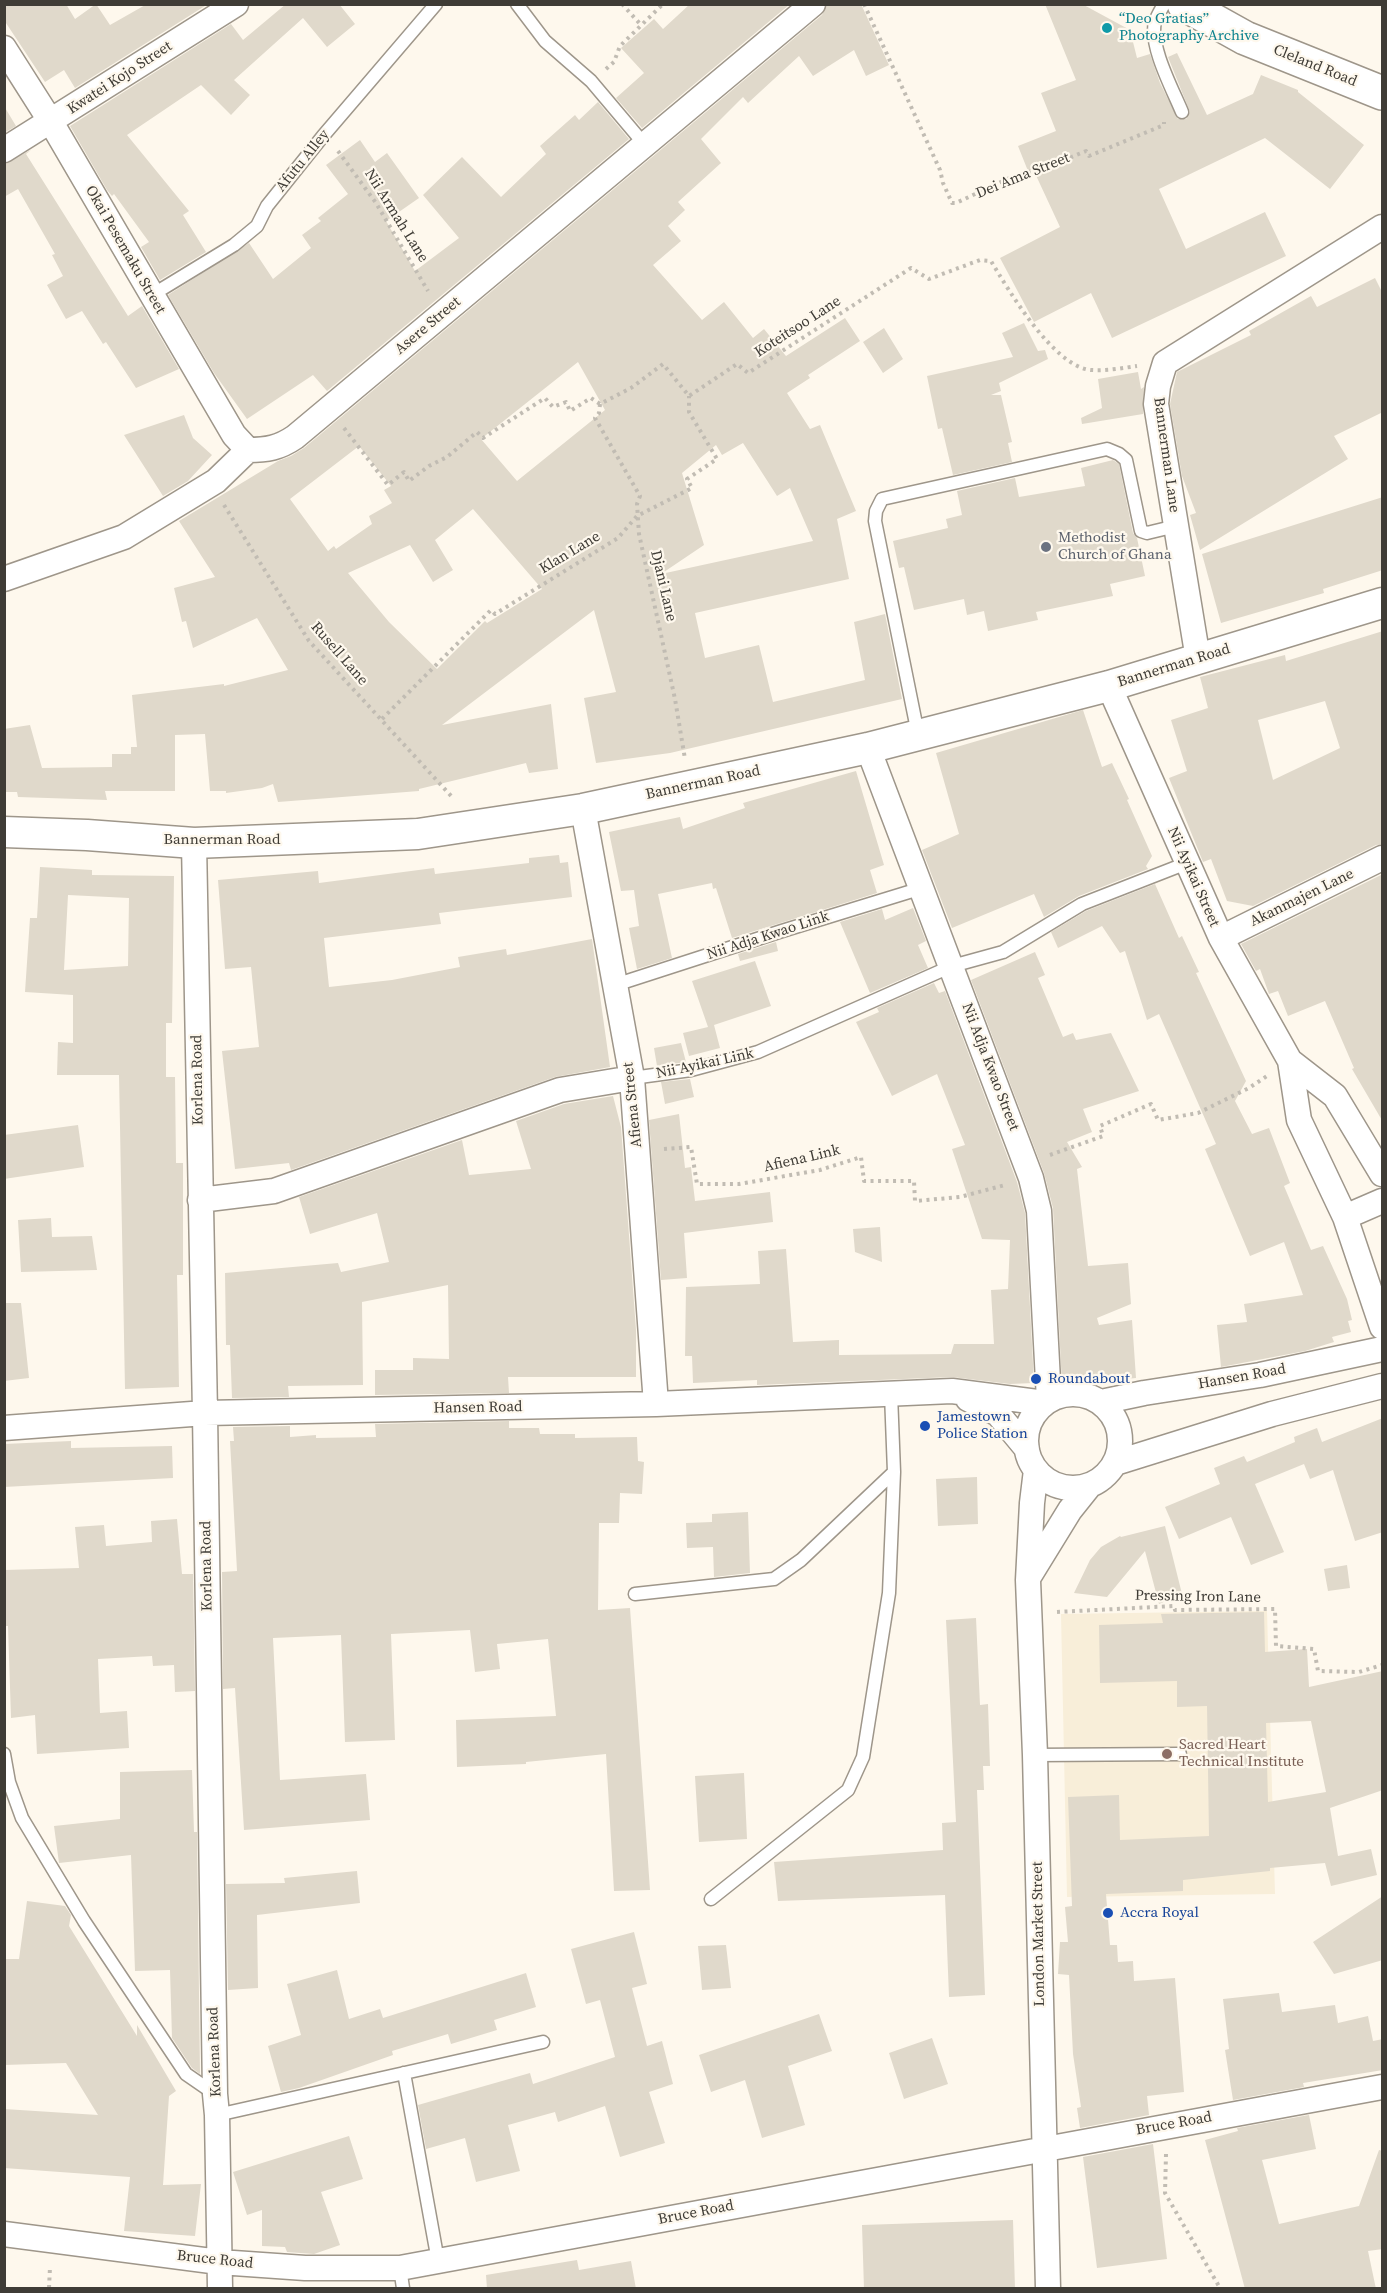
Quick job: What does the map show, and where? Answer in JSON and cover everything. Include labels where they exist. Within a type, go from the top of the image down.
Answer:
[{"type":"main road","name":"Cleland Road","points":[[1197,8],[1245,38],[1383,93]]},
{"type":"street","name":"Kwatei Kojo Street","points":[[4,150],[236,4]]},
{"type":"street","name":"Asere Street","points":[[248,450],[266,450],[281,446],[330,408],[813,4]]},
{"type":"street","name":"Okai Pesemaku Street","points":[[4,48],[51,122],[234,435],[248,450]]},
{"type":"street","points":[[1165,363],[1383,227]]},
{"type":"street","name":"Bannerman Lane","points":[[1165,363],[1158,386],[1156,404],[1198,659]]},
{"type":"street","points":[[4,579],[124,537],[212,484],[248,450]]},
{"type":"street","name":"Bannerman Road","points":[[4,832],[87,835],[194,843],[418,834],[584,809],[868,748],[1109,686],[1383,603]]},
{"type":"street","name":"Nii Ayikai Street","points":[[1109,686],[1221,938],[1290,1061],[1299,1120],[1345,1217],[1383,1327]]},
{"type":"street","name":"Nii Adja Kwao Street","points":[[868,748],[1029,1171],[1039,1211],[1047,1402]]},
{"type":"street","name":"Afiena Street","points":[[584,809],[632,1078],[656,1404]]},
{"type":"street","name":"Korlena Road","points":[[194,843],[220,2289]]},
{"type":"street","name":"Akanmajen Lane","points":[[1221,938],[1383,858]]},
{"type":"street","name":"Nii Ayikai Street","points":[[1290,1061],[1335,1096],[1383,1174]]},
{"type":"street","name":"Nii Ayikai Link","points":[[200,1200],[274,1191],[560,1090],[632,1078]]},
{"type":"street","points":[[1345,1217],[1383,1201]]},
{"type":"street","name":"Hansen Road","points":[[1101,1402],[1260,1375],[1383,1349]]},
{"type":"street","points":[[1115,1463],[1272,1414],[1383,1386]]},
{"type":"street","name":"Hansen Road","points":[[4,1428],[205,1413],[656,1404],[952,1391],[1047,1402]]},
{"type":"street","name":"Hansen Road","points":[[952,1391],[998,1414],[1032,1459]]},
{"type":"street","points":[[1067,1394],[1085,1395],[1101,1402],[1112,1414],[1119,1430],[1120,1447],[1115,1463],[1100,1480],[1090,1485],[1071,1488],[1051,1483],[1032,1459],[1027,1431],[1034,1416],[1047,1402],[1067,1394]]},
{"type":"street","name":"London Market Street","points":[[1032,1459],[1028,1580],[1035,1755],[1048,2289]]},
{"type":"street","points":[[1028,1580],[1070,1510],[1090,1485]]},
{"type":"street","name":"Bruce Road","points":[[4,2234],[219,2262],[402,2278],[438,2261],[1383,2086]]},
{"type":"lane","name":"Afutu Alley","points":[[152,295],[227,250],[256,226],[267,206],[323,136],[436,4]]},
{"type":"lane","points":[[517,4],[545,41],[591,81],[645,145]]},
{"type":"lane","points":[[1164,4],[1155,21],[1155,36],[1160,56],[1182,112]]},
{"type":"lane","points":[[918,735],[875,521],[876,511],[882,499],[1107,449],[1126,460],[1141,531],[1147,533],[1176,526]]},
{"type":"lane","name":"Nii Ayikai Link","points":[[632,1078],[691,1070],[758,1052],[952,966],[1003,952],[1082,904],[1187,863]]},
{"type":"lane","name":"Nii Adja Kwao Link","points":[[615,985],[922,888]]},
{"type":"lane","points":[[711,1899],[848,1790],[863,1757],[890,1593],[894,1472],[891,1394]]},
{"type":"lane","points":[[635,1594],[774,1579],[801,1560],[894,1472]]},
{"type":"lane","points":[[4,1754],[9,1782],[22,1818],[84,1921],[186,2074],[216,2104],[404,2073],[543,2042]]},
{"type":"lane","points":[[1035,1755],[1180,1754]]},
{"type":"lane","points":[[404,2073],[438,2261]]},
{"type":"path","points":[[622,4],[642,26]]},
{"type":"path","points":[[591,81],[614,62],[620,46],[663,4]]},
{"type":"path","name":"Dei Ama Street","points":[[864,4],[906,93],[952,203],[1007,179],[1086,151],[1089,156],[1140,136],[1164,125],[1164,122],[1182,112]]},
{"type":"path","name":"Nii Armah Lane","points":[[323,136],[338,150],[376,203],[442,314]]},
{"type":"path","name":"Koteitsoo Lane","points":[[689,396],[737,364],[748,373],[911,268],[928,279],[980,260],[991,261],[1029,322],[1071,363],[1090,370],[1165,363]]},
{"type":"path","points":[[330,408],[388,485],[404,472],[409,481],[429,466],[447,458],[477,432],[483,438],[545,398],[553,407],[566,402],[570,411],[591,398],[600,404],[631,388],[663,364],[689,396]]},
{"type":"path","name":"Klan Lane","points":[[382,719],[491,610],[495,614],[618,538],[636,516],[692,488],[687,479],[717,459],[689,412],[689,396]]},
{"type":"path","name":"Djani Lane","points":[[600,404],[599,413],[595,418],[609,444],[626,468],[640,496],[636,516],[675,699],[689,786]]},
{"type":"path","name":"Rusell Lane","points":[[212,484],[309,641],[455,800],[459,828]]},
{"type":"path","points":[[1029,1171],[1103,1136],[1100,1126],[1151,1104],[1158,1120],[1198,1113],[1249,1088],[1290,1061]]},
{"type":"path","name":"Afiena Link","points":[[638,1150],[691,1147],[697,1184],[740,1184],[820,1170],[861,1157],[864,1181],[914,1181],[915,1201],[960,1197],[1029,1171]]},
{"type":"path","name":"Pressing Iron Lane","points":[[1029,1613],[1174,1606],[1175,1610],[1275,1610],[1276,1646],[1314,1649],[1318,1671],[1359,1672],[1383,1665]]},
{"type":"path","points":[[1166,2126],[1166,2193],[1220,2289]]},
{"type":"shaded area","name":"Sacred Heart Technical Institute","points":[[1267,1611],[1275,1894],[1067,1897],[1061,1614]]},
{"type":"building","points":[[4,4],[66,4],[75,19],[96,4],[110,25],[147,4],[208,4],[75,88],[64,70],[45,82],[4,20]]},
{"type":"building","points":[[286,4],[339,4],[355,24],[327,47],[303,18],[234,80],[250,95],[231,115],[201,85],[127,135],[189,211],[183,215],[206,252],[160,280],[141,247],[149,242],[114,194],[112,196],[107,190],[70,126],[231,24],[243,40]]},
{"type":"building","points":[[690,4],[790,4],[642,128],[616,98],[644,73],[621,48],[654,19],[663,29]]},
{"type":"building","points":[[827,4],[861,4],[889,65],[866,76],[854,50],[813,76],[799,56],[748,103],[743,97],[701,139],[721,163],[678,202],[685,210],[668,226],[681,241],[653,265],[702,320],[724,302],[753,338],[764,329],[786,356],[845,318],[860,341],[808,375],[810,378],[787,393],[810,429],[820,425],[856,511],[837,519],[849,579],[695,613],[705,658],[759,645],[773,702],[865,680],[854,622],[885,614],[902,699],[670,753],[596,763],[584,698],[616,692],[594,610],[442,725],[551,704],[558,769],[529,773],[526,763],[419,789],[419,791],[278,802],[273,784],[262,788],[226,793],[226,791],[210,791],[205,734],[175,735],[175,791],[105,791],[107,800],[18,797],[17,792],[4,792],[4,729],[30,725],[42,768],[112,767],[112,754],[131,754],[131,747],[137,747],[132,695],[224,684],[224,686],[288,670],[257,618],[193,648],[186,621],[182,622],[174,588],[215,577],[179,521],[278,461],[304,448],[822,15]],"holes":[[[578,362],[605,410],[517,481],[481,439]],[[743,443],[777,496],[790,488],[813,541],[661,574],[704,545],[682,473],[716,445],[722,455]],[[359,446],[391,486],[384,490],[392,503],[369,516],[372,524],[336,549],[334,546],[328,551],[290,499]],[[473,509],[542,589],[487,623],[485,621],[437,669],[389,622],[348,573],[410,545],[433,582],[453,570],[435,540]]]},
{"type":"building","points":[[1045,4],[1082,4],[1130,30],[1137,58],[1150,54],[1160,83],[1178,119],[1186,119],[1190,112],[1168,57],[1177,53],[1207,115],[1253,94],[1261,75],[1298,90],[1364,145],[1330,189],[1265,138],[1159,189],[1186,249],[1265,212],[1286,256],[1112,338],[1091,293],[1034,322],[1000,258],[1060,227],[1033,169],[1028,171],[1018,146],[1056,131],[1041,93],[1076,80]]},
{"type":"building","points":[[598,102],[629,139],[327,391],[313,375],[247,419],[214,373],[168,295],[249,243],[273,279],[311,248],[302,235],[321,221],[318,218],[348,194],[326,165],[360,140],[375,162],[387,153],[419,198],[386,221],[415,271],[459,238],[423,195],[462,157],[501,197],[546,154],[540,146],[575,115],[579,120]]},
{"type":"building","points":[[4,106],[16,126],[4,133]]},
{"type":"building","points":[[31,150],[26,154],[128,316],[142,306],[179,369],[136,388],[106,342],[103,344],[82,311],[66,319],[47,285],[63,276],[52,255],[55,254],[18,189],[4,197],[4,164]]},
{"type":"building","points":[[1375,278],[1383,294],[1383,412],[1334,436],[1348,459],[1200,550],[1190,515],[1196,513],[1182,476],[1170,404],[1177,372],[1251,335],[1249,331],[1311,296],[1317,307]]},
{"type":"building","points":[[1024,323],[1038,351],[1045,350],[1048,359],[999,383],[1001,391],[991,395],[1001,395],[1012,442],[1008,443],[1012,462],[953,475],[942,428],[938,429],[927,376],[1013,357],[1002,333]]},
{"type":"building","points":[[884,328],[903,359],[883,373],[863,342]]},
{"type":"building","points":[[1138,372],[1141,389],[1144,387],[1143,414],[1082,424],[1081,418],[1102,408],[1098,379]]},
{"type":"building","points":[[184,415],[193,438],[212,455],[188,481],[163,496],[124,435]]},
{"type":"building","name":"Methodist Church of Ghana","points":[[1113,460],[1119,464],[1133,533],[1137,538],[1145,576],[1110,584],[1113,596],[1036,612],[1038,620],[988,631],[984,611],[967,615],[964,599],[914,610],[904,567],[899,568],[893,541],[948,528],[946,519],[962,515],[957,491],[1015,478],[1019,497],[1085,486],[1081,468]]},
{"type":"building","points":[[1383,497],[1383,570],[1323,589],[1324,593],[1221,623],[1202,554]]},
{"type":"building","points":[[1383,631],[1383,844],[1376,845],[1253,906],[1227,901],[1211,859],[1203,862],[1169,778],[1187,771],[1171,720],[1208,708],[1200,677],[1285,655],[1286,661]],"holes":[[[1325,701],[1340,748],[1273,780],[1258,720]]]},
{"type":"building","points":[[1083,710],[1102,767],[1112,763],[1129,799],[1127,800],[1152,856],[1146,866],[1148,869],[1079,896],[1044,917],[1034,894],[952,928],[922,850],[959,834],[936,753]]},
{"type":"building","points":[[856,771],[884,865],[870,870],[877,893],[732,938],[716,888],[713,889],[712,883],[658,894],[672,958],[637,969],[629,928],[639,926],[634,890],[621,891],[609,832],[680,817],[683,829],[745,808],[743,803]]},
{"type":"building","points":[[559,855],[560,863],[568,862],[572,897],[439,913],[441,924],[324,938],[329,987],[392,980],[460,967],[458,957],[506,949],[507,955],[592,939],[610,1067],[555,1077],[291,1170],[289,1163],[235,1169],[222,1051],[259,1047],[251,967],[225,969],[218,880],[318,871],[319,883],[434,868],[435,874],[529,863],[529,858]]},
{"type":"building","points":[[40,867],[92,870],[92,875],[174,876],[172,1023],[166,1023],[166,1077],[175,1077],[176,1163],[183,1163],[183,1275],[177,1275],[179,1387],[125,1389],[119,1075],[57,1075],[58,1042],[73,1043],[73,995],[25,992],[30,918],[37,918]],"holes":[[[68,895],[129,898],[128,966],[64,970]]]},
{"type":"building","points":[[1383,874],[1383,1122],[1352,1069],[1354,1068],[1325,1001],[1288,1016],[1278,991],[1269,994],[1260,969],[1256,971],[1241,944]]},
{"type":"building","points":[[1155,884],[1179,938],[1182,936],[1199,972],[1196,973],[1246,1081],[1235,1101],[1252,1134],[1269,1128],[1290,1183],[1284,1186],[1311,1250],[1323,1246],[1347,1299],[1352,1320],[1348,1321],[1351,1332],[1332,1337],[1334,1342],[1305,1351],[1221,1367],[1217,1325],[1247,1322],[1244,1304],[1303,1295],[1284,1242],[1250,1256],[1205,1149],[1216,1144],[1159,1014],[1147,1020],[1125,951],[1120,953],[1102,926],[1058,948],[1051,932],[1086,911]]},
{"type":"building","points":[[913,908],[926,941],[918,945],[928,968],[870,993],[840,922],[882,909],[885,920]]},
{"type":"building","points":[[776,942],[778,951],[740,961],[738,954]]},
{"type":"building","points":[[1035,952],[1045,975],[1038,978],[1063,1037],[1073,1033],[1076,1040],[1111,1033],[1139,1091],[1083,1109],[1092,1132],[1067,1142],[1082,1167],[1077,1169],[1088,1266],[1128,1263],[1131,1304],[1097,1318],[1099,1325],[1132,1320],[1136,1378],[1062,1385],[1053,1208],[1044,1173],[971,980]]},
{"type":"building","points":[[755,961],[771,1006],[714,1025],[720,1048],[689,1056],[683,1033],[708,1027],[692,981]]},
{"type":"building","points":[[934,983],[939,993],[945,991],[1017,1182],[1025,1213],[1034,1383],[1010,1384],[952,1377],[757,1385],[757,1380],[693,1383],[692,1356],[685,1356],[686,1287],[760,1284],[758,1251],[786,1249],[793,1342],[839,1340],[839,1355],[951,1354],[954,1344],[994,1344],[991,1290],[1008,1289],[1010,1240],[982,1239],[952,1149],[965,1145],[937,1074],[892,1096],[856,1022],[879,1012],[877,1008]]},
{"type":"building","points":[[681,1043],[686,1062],[657,1066],[654,1048]]},
{"type":"building","points":[[690,1079],[694,1097],[665,1104],[661,1082]]},
{"type":"building","points":[[613,1096],[621,1127],[636,1330],[636,1377],[508,1377],[509,1393],[375,1395],[375,1370],[413,1370],[413,1358],[449,1359],[448,1285],[362,1302],[363,1385],[288,1386],[289,1397],[232,1398],[230,1345],[226,1345],[225,1273],[338,1263],[341,1272],[389,1262],[377,1213],[310,1234],[299,1197],[462,1140],[469,1175],[531,1169],[516,1121],[564,1104]]},
{"type":"building","points":[[679,1114],[685,1168],[691,1167],[695,1201],[770,1192],[773,1222],[684,1233],[687,1278],[661,1280],[649,1120]]},
{"type":"building","points":[[78,1125],[84,1167],[4,1179],[4,1135]]},
{"type":"building","points":[[51,1218],[52,1237],[92,1236],[97,1270],[21,1272],[18,1220]]},
{"type":"building","points":[[880,1227],[882,1262],[855,1252],[853,1229]]},
{"type":"building","points":[[4,1303],[21,1303],[29,1378],[4,1381]]},
{"type":"building","points":[[1383,1418],[1383,1532],[1355,1541],[1333,1470],[1310,1479],[1304,1464],[1255,1484],[1284,1552],[1251,1565],[1231,1517],[1179,1539],[1165,1507],[1220,1484],[1214,1468],[1244,1456],[1247,1462],[1295,1442],[1294,1437],[1317,1428],[1322,1442]]},
{"type":"building","points":[[509,1421],[509,1428],[539,1428],[540,1434],[575,1434],[575,1438],[637,1437],[638,1461],[644,1462],[642,1494],[620,1493],[619,1523],[599,1523],[598,1610],[630,1608],[650,1890],[614,1891],[606,1754],[526,1762],[526,1764],[457,1767],[456,1720],[556,1716],[548,1639],[497,1644],[500,1669],[475,1672],[470,1630],[391,1634],[395,1740],[345,1742],[341,1635],[273,1638],[280,1780],[366,1774],[370,1820],[244,1830],[235,1688],[223,1689],[222,1572],[237,1571],[230,1441],[234,1441],[233,1427],[290,1426],[290,1437],[316,1435],[316,1438],[376,1437],[375,1424]]},
{"type":"building","points":[[71,1441],[71,1448],[172,1446],[173,1478],[4,1487],[4,1444]]},
{"type":"building","points":[[977,1477],[978,1524],[938,1526],[936,1479]]},
{"type":"building","points":[[748,1512],[750,1573],[714,1577],[713,1547],[687,1548],[686,1523],[712,1522],[712,1514]]},
{"type":"building","points":[[177,1519],[182,1574],[193,1574],[195,1691],[175,1692],[174,1665],[153,1666],[152,1656],[98,1659],[100,1713],[127,1711],[129,1748],[37,1754],[35,1715],[11,1718],[8,1626],[4,1626],[4,1570],[79,1568],[75,1527],[104,1525],[106,1546],[152,1542],[151,1521]]},
{"type":"building","points":[[1165,1526],[1182,1594],[1159,1604],[1145,1551],[1107,1597],[1074,1593],[1090,1560],[1101,1547],[1120,1536]]},
{"type":"building","points":[[1347,1565],[1350,1588],[1328,1591],[1324,1569]]},
{"type":"building","points":[[1264,1612],[1265,1652],[1307,1649],[1309,1687],[1383,1671],[1383,1790],[1330,1808],[1338,1856],[1371,1849],[1377,1875],[1331,1886],[1325,1863],[1183,1880],[1183,1891],[1106,1894],[1110,1945],[1117,1945],[1118,1962],[1133,1961],[1134,1981],[1175,1978],[1184,2092],[1147,2096],[1149,2115],[1080,2128],[1077,2108],[1081,2107],[1073,2054],[1069,1975],[1058,1974],[1060,1942],[1068,1942],[1065,1907],[1072,1906],[1068,1797],[1119,1795],[1120,1840],[1209,1836],[1207,1706],[1177,1707],[1177,1681],[1100,1683],[1099,1625],[1163,1623],[1161,1614]],"holes":[[[1311,1721],[1326,1792],[1268,1802],[1266,1723]]]},
{"type":"building","points":[[976,1618],[980,1705],[988,1704],[990,1766],[983,1766],[984,1790],[977,1790],[985,1995],[949,1997],[945,1895],[778,1901],[774,1862],[943,1850],[942,1823],[956,1822],[946,1620]]},
{"type":"building","points":[[192,1770],[194,1832],[197,1832],[200,2074],[192,2068],[172,2038],[170,1970],[135,1971],[131,1855],[59,1863],[54,1826],[120,1819],[120,1772]]},
{"type":"building","points":[[744,1773],[747,1839],[699,1842],[695,1776]]},
{"type":"building","points":[[357,1871],[360,1903],[257,1915],[258,1988],[228,1990],[226,1884],[285,1883],[284,1878]]},
{"type":"building","points":[[1383,1896],[1383,1960],[1334,1974],[1313,1942]]},
{"type":"building","points":[[27,1901],[65,1906],[71,1915],[69,1926],[137,2036],[137,2025],[176,2091],[169,2096],[163,2185],[201,2184],[195,2236],[124,2231],[130,2177],[4,2168],[4,2109],[98,2115],[66,2063],[4,2065],[4,1959],[19,1959]]},
{"type":"building","points":[[634,1932],[647,1984],[632,1988],[647,2046],[662,2041],[673,2084],[649,2092],[665,2143],[620,2157],[605,2106],[558,2122],[555,2112],[508,2125],[520,2171],[476,2182],[465,2138],[426,2149],[418,2105],[530,2073],[533,2084],[615,2057],[600,2000],[586,2004],[571,1949]]},
{"type":"building","points":[[726,1945],[731,1988],[702,1990],[698,1946]]},
{"type":"building","points":[[337,1970],[349,2019],[380,2009],[383,2018],[526,1973],[536,2007],[494,2020],[497,2030],[451,2044],[448,2034],[392,2051],[393,2055],[299,2088],[281,2092],[268,2046],[301,2035],[287,1984]]},
{"type":"building","points":[[1279,1993],[1282,2012],[1335,2005],[1338,2023],[1368,2016],[1373,2041],[1383,2039],[1383,2070],[1303,2083],[1304,2087],[1233,2100],[1225,2050],[1229,2049],[1223,1999]]},
{"type":"building","points":[[819,2014],[832,2051],[788,2066],[805,2125],[762,2138],[745,2080],[711,2092],[699,2055]]},
{"type":"building","points":[[932,2038],[948,2084],[904,2099],[889,2053]]},
{"type":"building","points":[[1309,2115],[1316,2149],[1262,2160],[1279,2224],[1359,2206],[1379,2150],[1383,2151],[1383,2249],[1368,2251],[1376,2289],[1245,2289],[1205,2140],[1238,2131],[1237,2128]]},
{"type":"building","points":[[349,2136],[363,2179],[321,2192],[340,2245],[314,2254],[287,2252],[285,2247],[262,2246],[262,2210],[247,2215],[233,2172]]},
{"type":"building","points":[[1153,2144],[1167,2259],[1097,2268],[1083,2157]]},
{"type":"building","points":[[1013,2220],[1015,2289],[864,2289],[862,2225]]},
{"type":"building","points":[[577,2260],[579,2270],[631,2261],[636,2289],[487,2289],[486,2275]]},
{"type":"place","name":"“Deo Gratias” Photography Archive","points":[[1107,28]]},
{"type":"place","name":"Methodist Church of Ghana","points":[[1046,547]]},
{"type":"place","name":"Roundabout","points":[[1036,1379]]},
{"type":"place","name":"Jamestown Police Station","points":[[925,1426]]},
{"type":"place","name":"Sacred Heart Technical Institute","points":[[1167,1754]]},
{"type":"place","name":"Accra Royal","points":[[1108,1913]]}]
